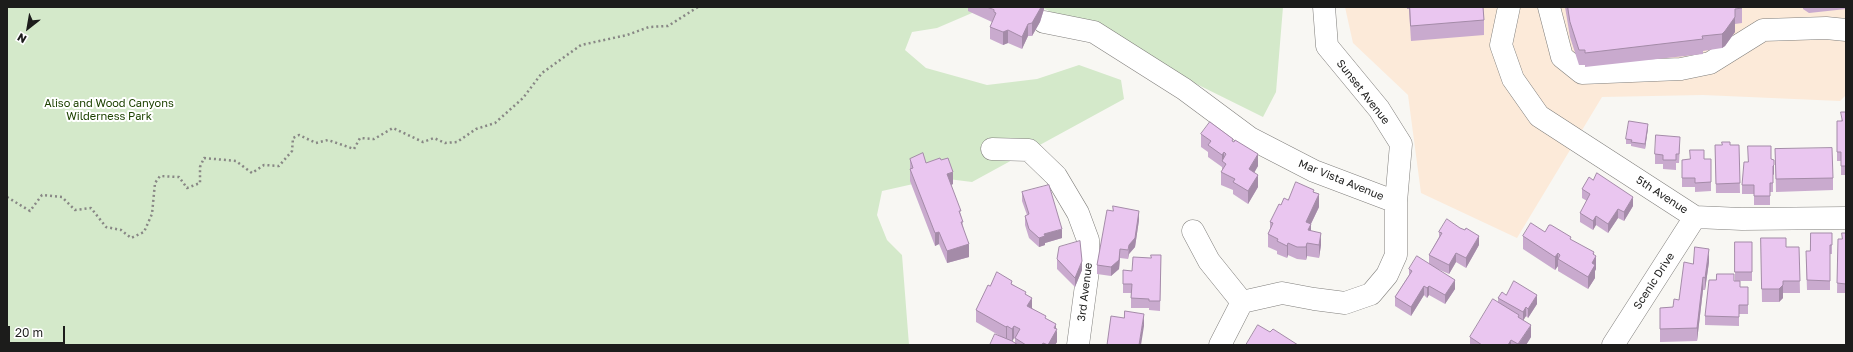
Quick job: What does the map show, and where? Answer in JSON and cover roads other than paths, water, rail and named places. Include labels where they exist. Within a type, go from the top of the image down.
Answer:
[{"type":"street","name":"Sunset Avenue","points":[[1324,7],[1327,46],[1379,109],[1401,144],[1396,202]]},
{"type":"street","name":"5th Avenue","points":[[1509,7],[1501,45],[1513,79],[1539,116],[1696,217],[1742,219],[1846,218]]},
{"type":"street","points":[[1548,7],[1562,57],[1582,73],[1681,69],[1710,63],[1763,30],[1826,28],[1846,30]]},
{"type":"street","name":"Mar Vista Avenue","points":[[1044,22],[1094,32],[1184,89],[1250,138],[1314,172],[1396,202],[1396,255],[1387,275],[1371,294],[1345,303],[1282,293],[1242,302]]},
{"type":"street","name":"3rd Avenue","points":[[992,149],[1029,150],[1056,176],[1078,213],[1088,240],[1089,264],[1078,345]]},
{"type":"street","name":"Scenic Drive","points":[[1613,345],[1696,217]]},
{"type":"street","points":[[1193,231],[1209,261],[1242,302],[1220,345]]},
{"type":"park label","name":"Aliso and Wood Canyons Wilderness Park","points":[[109,110]]}]
